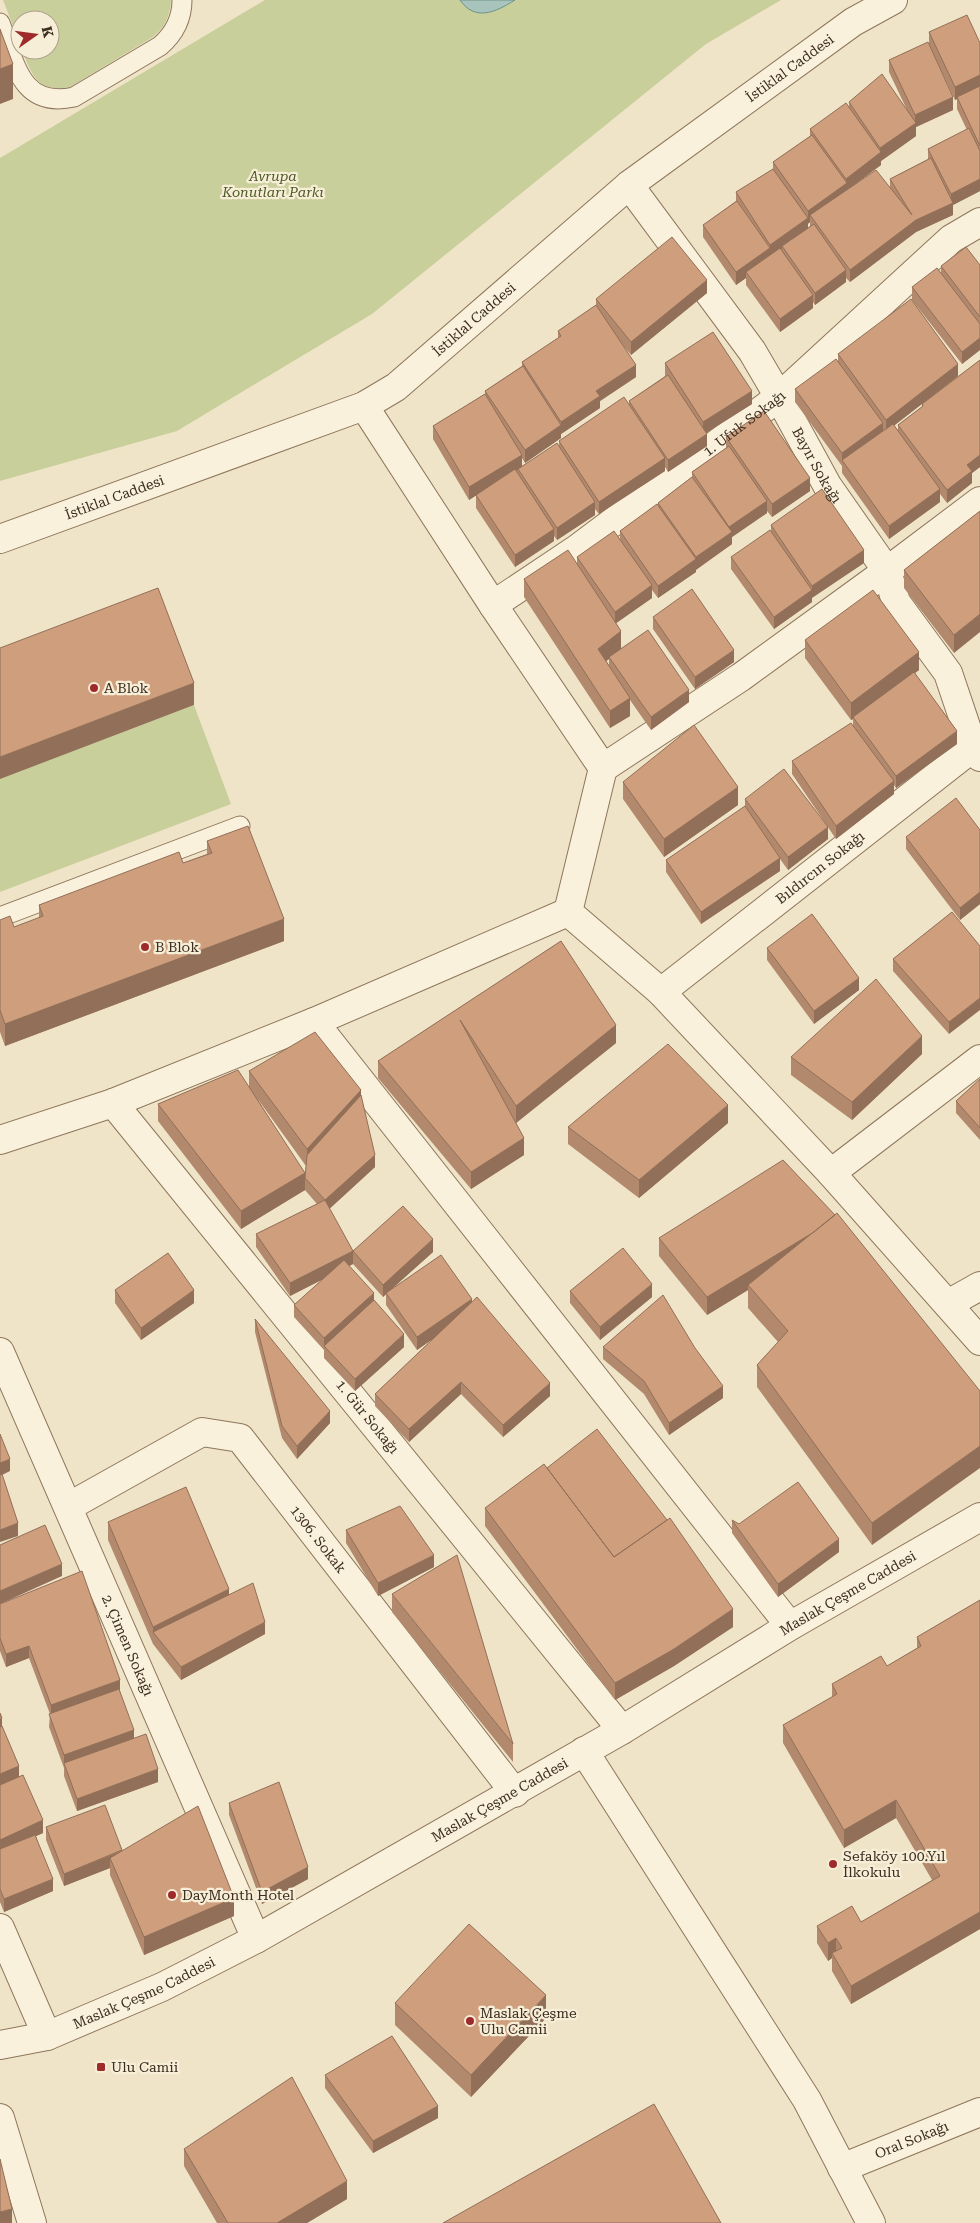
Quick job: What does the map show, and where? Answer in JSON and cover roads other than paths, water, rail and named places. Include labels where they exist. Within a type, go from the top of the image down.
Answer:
[{"type":"street","name":"İstiklal Caddesi","points":[[0,539],[364,406],[396,387],[629,185],[854,22],[893,0]]},
{"type":"street","name":"Bayır Sokağı","points":[[629,185],[752,351],[827,485],[888,571],[896,602],[948,672],[978,749]]},
{"type":"street","name":"1. Ufuk Sokağı","points":[[493,606],[577,549],[779,397],[951,239],[980,222]]},
{"type":"street","points":[[364,406],[493,606],[603,768]]},
{"type":"street","points":[[568,912],[603,768],[741,677],[888,571],[980,501]]},
{"type":"street","name":"Bıldırcın Sokağı","points":[[661,992],[978,749]]},
{"type":"street","points":[[568,912],[661,992],[831,1172],[980,1341]]},
{"type":"street","points":[[0,1140],[113,1102],[314,1022],[568,912]]},
{"type":"street","points":[[314,1022],[790,1626]]},
{"type":"street","points":[[831,1172],[980,1059]]},
{"type":"street","name":"1. Gür Sokağı","points":[[113,1102],[622,1730]]},
{"type":"street","points":[[948,1304],[980,1286]]},
{"type":"street","name":"2. Çimen Sokağı","points":[[0,1352],[256,1939]]},
{"type":"street","name":"1306. Sokak","points":[[68,1508],[202,1432],[240,1438],[515,1793]]},
{"type":"street","name":"Maslak Çeşme Caddesi","points":[[0,2045],[47,2036],[162,1986],[256,1939],[515,1793],[622,1730],[790,1626],[980,1517]]},
{"type":"street","points":[[584,1751],[806,2100],[871,2223]]},
{"type":"street","points":[[0,1928],[47,2036]]},
{"type":"street","name":"Oral Sokağı","points":[[842,2168],[980,2112]]},
{"type":"street","points":[[0,2118],[32,2223]]},
{"type":"lane","points":[[0,23],[21,78],[30,89],[42,98],[58,100],[74,97],[160,46],[172,35],[180,20],[182,0]]},
{"type":"lane","points":[[0,917],[240,826]]},
{"type":"water","points":[[460,0],[515,0],[493,11],[479,13],[466,7]]},
{"type":"place","name":"A Blok","points":[[94,688]]},
{"type":"place","name":"B Blok","points":[[145,947]]},
{"type":"place","name":"Sefaköy 100.Yıl İlkokulu","points":[[833,1864]]},
{"type":"place","name":"DayMonth Hotel","points":[[172,1895]]},
{"type":"place","name":"Maslak Çeşme Ulu Camii","points":[[470,2021]]},
{"type":"place","name":"Ulu Camii","points":[[101,2067]]},
{"type":"park label","name":"Avrupa Konutları Parkı","points":[[273,184]]}]
